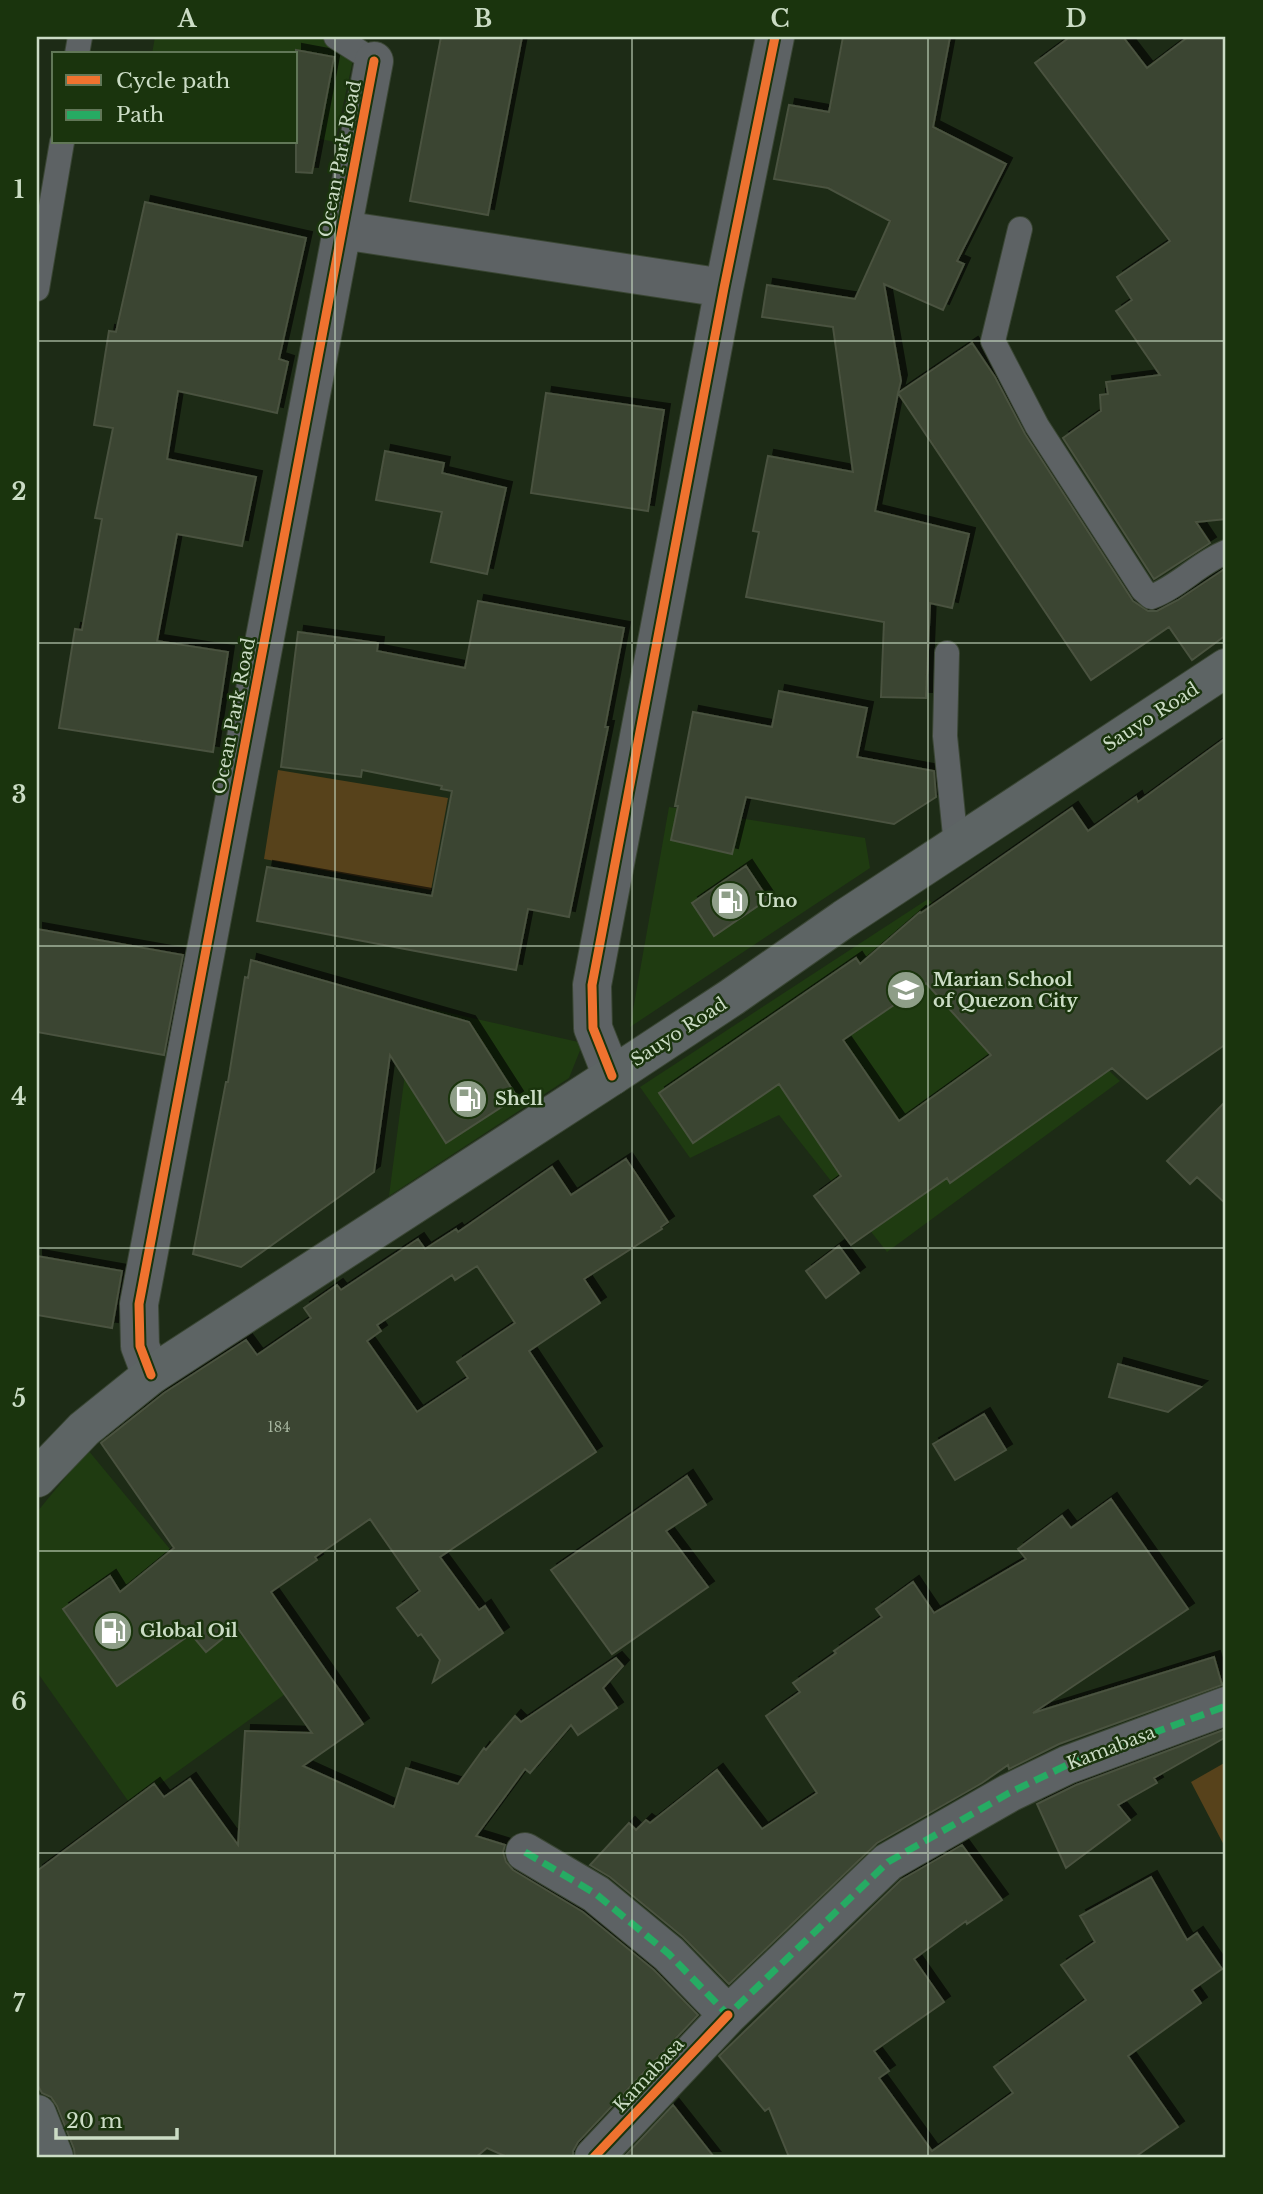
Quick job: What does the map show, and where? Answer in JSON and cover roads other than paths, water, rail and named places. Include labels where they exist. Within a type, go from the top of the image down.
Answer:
[{"type":"main road","name":"Sauyo Road","points":[[37,1478],[84,1429],[151,1375],[612,1076],[1226,668]]},
{"type":"main road","points":[[37,2114],[54,2157]]},
{"type":"street","points":[[612,1076],[593,1028],[593,985],[724,288],[775,37]]},
{"type":"street","name":"Ocean Park Road","points":[[151,1375],[140,1346],[139,1304],[374,61]]},
{"type":"street","name":"Ocean Park Road","points":[[342,230],[724,288]]},
{"type":"street","name":"Kamabasa","points":[[594,2157],[729,2015],[888,1862],[1009,1793],[1067,1765],[1226,1706]]},
{"type":"street","points":[[525,1852],[596,1894],[668,1954],[729,2015]]},
{"type":"lane","points":[[336,37],[374,61]]},
{"type":"lane","points":[[37,289],[62,144]]},
{"type":"lane","points":[[1020,229],[993,341],[1037,426],[1143,590],[1151,597],[1161,593],[1212,557],[1226,552]]},
{"type":"lane","points":[[947,653],[945,736],[957,845]]},
{"type":"place","name":"Uno","points":[[730,901]]},
{"type":"place","name":"Marian School of Quezon City","points":[[906,990]]},
{"type":"place","name":"Shell","points":[[468,1099]]},
{"type":"place","name":"Global Oil","points":[[113,1631]]}]
